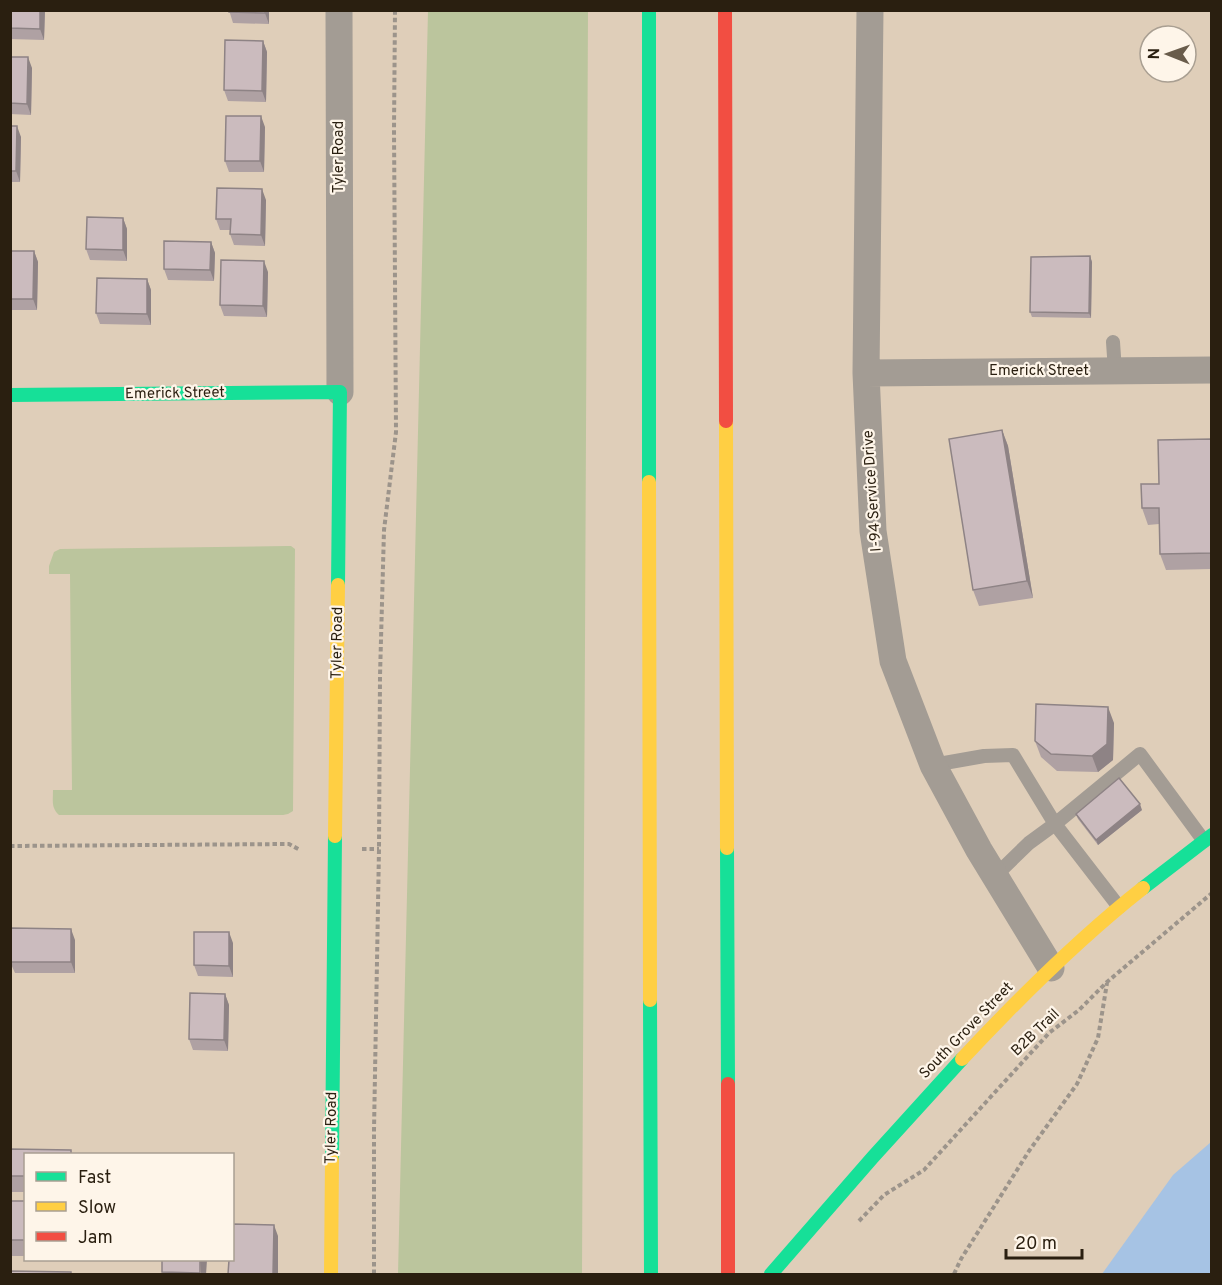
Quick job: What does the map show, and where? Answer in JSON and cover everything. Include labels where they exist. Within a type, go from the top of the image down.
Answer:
[{"type":"main road","points":[[649,10],[651,1275]]},
{"type":"main road","points":[[724,10],[728,1275]]},
{"type":"main road","name":"Emerick Street","points":[[10,396],[340,392]]},
{"type":"main road","name":"Tyler Road","points":[[331,1275],[340,392]]},
{"type":"main road","name":"South Grove Street","points":[[771,1275],[952,1069],[1051,968],[1119,907],[1208,838]]},
{"type":"street","name":"Tyler Road","points":[[339,10],[340,392]]},
{"type":"street","name":"I-94 Service Drive","points":[[870,10],[866,373],[873,531],[893,661],[933,765],[995,876],[1051,968]]},
{"type":"street","name":"Emerick Street","points":[[866,373],[1212,370]]},
{"type":"lane","points":[[1113,342],[1114,371]]},
{"type":"lane","points":[[995,876],[1029,843],[1140,754],[1208,838]]},
{"type":"lane","points":[[933,765],[984,756],[1013,755],[1055,824],[1119,907]]},
{"type":"path","points":[[374,1275],[383,542],[396,432],[395,10]]},
{"type":"path","points":[[10,846],[288,844],[300,850]]},
{"type":"path","name":"B2B Trail","points":[[884,1195],[924,1170],[1048,1033],[1079,1010],[1107,982],[1212,893]]},
{"type":"path","points":[[954,1275],[961,1259],[1029,1151],[1077,1084],[1098,1038],[1107,982]]},
{"type":"green space","points":[[428,11],[588,11],[582,1274],[398,1274]]},
{"type":"green space","points":[[291,546],[295,549],[293,811],[283,815],[59,815],[54,807],[53,790],[72,790],[70,574],[49,574],[54,552],[60,549]]},
{"type":"water","points":[[1211,1142],[1211,1274],[1102,1274],[1173,1175]]},
{"type":"building","points":[[10,10],[40,10],[40,29],[10,28]]},
{"type":"building","points":[[229,10],[265,10],[265,13],[229,12]]},
{"type":"building","points":[[225,40],[263,41],[262,91],[224,90]]},
{"type":"building","points":[[10,57],[28,57],[27,104],[10,103]]},
{"type":"building","points":[[226,116],[261,116],[260,161],[225,161]]},
{"type":"building","points":[[10,126],[17,126],[16,171],[10,171]]},
{"type":"building","points":[[217,188],[262,189],[261,235],[230,234],[231,219],[216,219]]},
{"type":"building","points":[[87,217],[123,218],[123,250],[86,249]]},
{"type":"building","points":[[164,241],[211,242],[210,270],[164,269]]},
{"type":"building","points":[[10,251],[34,251],[33,299],[10,299]]},
{"type":"building","points":[[1090,256],[1089,313],[1030,312],[1031,257]]},
{"type":"building","points":[[221,260],[264,261],[263,306],[220,305]]},
{"type":"building","points":[[97,278],[147,279],[147,314],[96,313]]},
{"type":"building","points":[[1002,430],[1027,581],[973,590],[949,439]]},
{"type":"building","points":[[1212,439],[1212,553],[1160,554],[1159,508],[1142,508],[1141,484],[1159,484],[1158,440]]},
{"type":"building","points":[[1036,704],[1108,707],[1107,744],[1092,756],[1051,754],[1035,741]]},
{"type":"building","points":[[1119,778],[1140,804],[1096,840],[1076,814]]},
{"type":"building","points":[[11,928],[71,929],[71,962],[10,962]]},
{"type":"building","points":[[194,932],[229,932],[229,966],[194,965]]},
{"type":"building","points":[[190,993],[225,994],[224,1040],[189,1039]]},
{"type":"building","points":[[10,1149],[71,1150],[71,1153],[24,1153],[24,1176],[10,1176]]},
{"type":"building","points":[[10,1201],[24,1201],[24,1240],[10,1240]]},
{"type":"building","points":[[234,1224],[274,1225],[273,1275],[228,1274],[229,1261],[234,1261]]},
{"type":"building","points":[[162,1261],[200,1261],[200,1273],[162,1272]]},
{"type":"building","points":[[10,1271],[71,1272],[71,1275],[10,1275]]},
{"type":"traffic: fast","points":[[649,10],[649,482]]},
{"type":"traffic: fast","points":[[10,395],[340,392],[338,585]]},
{"type":"traffic: fast","points":[[1143,888],[1212,835]]},
{"type":"traffic: fast","points":[[332,1160],[335,836]]},
{"type":"traffic: fast","points":[[727,848],[728,1084]]},
{"type":"traffic: fast","points":[[650,1000],[651,1274]]},
{"type":"traffic: fast","points":[[771,1274],[962,1059]]},
{"type":"traffic: slow","points":[[726,421],[727,848]]},
{"type":"traffic: slow","points":[[649,482],[650,1000]]},
{"type":"traffic: slow","points":[[335,836],[338,585]]},
{"type":"traffic: slow","points":[[962,1059],[1049,970],[1143,888]]},
{"type":"traffic: slow","points":[[331,1274],[332,1160]]},
{"type":"traffic: jam","points":[[725,10],[726,421]]},
{"type":"traffic: jam","points":[[728,1084],[728,1274]]}]
